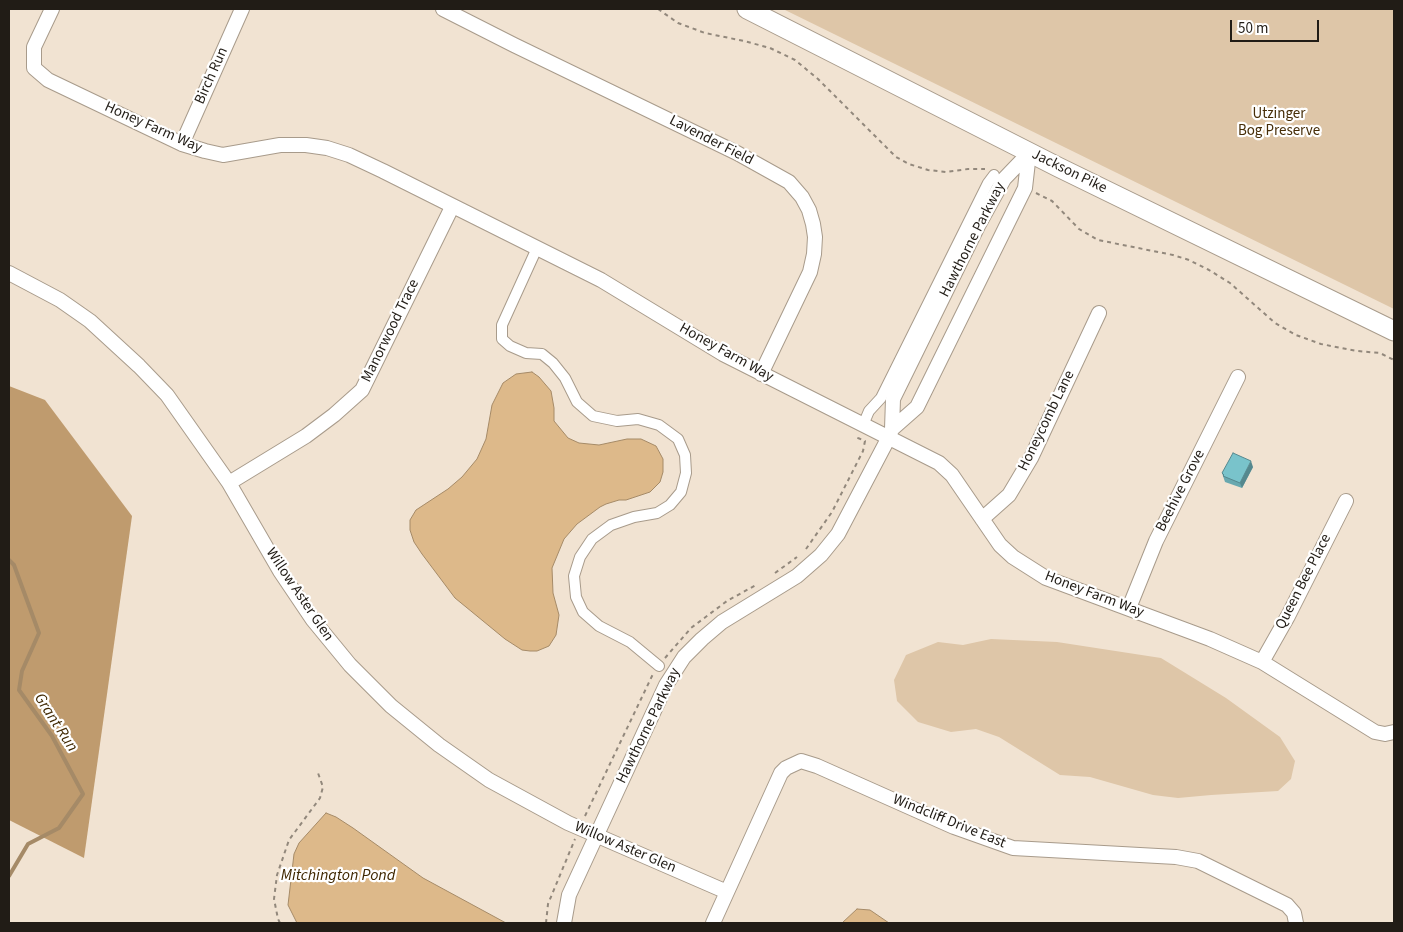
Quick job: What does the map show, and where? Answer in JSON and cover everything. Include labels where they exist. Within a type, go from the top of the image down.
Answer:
[{"type":"main road","name":"Jackson Pike","points":[[746,9],[1030,153],[1394,331]]},
{"type":"street","name":"Honey Farm Way","points":[[52,9],[34,47],[34,68],[48,80],[182,144],[223,156],[280,145],[306,145],[327,148],[349,155],[383,171],[601,280],[723,354],[761,374],[863,425],[891,433],[939,463],[952,475],[1000,545],[1013,557],[1046,578],[1210,639],[1262,662],[1375,732],[1385,734],[1394,732]]},
{"type":"street","name":"Birch Run","points":[[182,144],[242,9]]},
{"type":"street","name":"Lavender Field","points":[[443,9],[737,153],[788,182],[802,197],[809,210],[816,237],[810,272],[761,374]]},
{"type":"street","name":"Hawthorne Parkway","points":[[891,433],[893,399],[978,226],[1004,179],[1030,153]]},
{"type":"street","name":"Hawthorne Parkway","points":[[564,923],[569,896],[666,685],[684,657],[702,639],[722,622],[796,576],[821,555],[838,534],[891,433],[917,407],[1025,188],[1030,153]]},
{"type":"street","points":[[863,425],[869,411],[881,398],[988,183],[994,175]]},
{"type":"street","name":"Manorwood Trace","points":[[229,483],[306,436],[334,415],[362,390],[452,207]]},
{"type":"street","points":[[537,248],[502,325],[502,339],[510,346],[526,353],[542,354],[553,363],[565,378],[577,402],[594,416],[617,420],[638,419],[659,426],[678,439],[685,455],[686,473],[681,492],[670,505],[657,513],[611,525],[604,530],[592,539],[580,556],[574,576],[576,596],[583,612],[600,626],[630,642],[659,666]]},
{"type":"street","name":"Willow Aster Glen","points":[[9,273],[60,300],[90,322],[168,395],[229,483],[280,571],[313,620],[350,665],[391,706],[439,746],[489,780],[568,823],[727,892]]},
{"type":"street","name":"Honeycomb Lane","points":[[982,519],[1008,495],[1031,458],[1100,313]]},
{"type":"street","name":"Beehive Grove","points":[[1130,608],[1156,541],[1238,377]]},
{"type":"street","name":"Queen Bee Place","points":[[1262,662],[1288,616],[1346,501]]},
{"type":"street","name":"Windcliff Drive East","points":[[727,892],[781,773],[786,768],[801,761],[817,766],[954,827],[1013,848],[1176,857],[1198,861],[1287,906],[1294,914],[1296,923]]},
{"type":"street","points":[[713,923],[727,892]]},
{"type":"path","points":[[280,923],[274,899],[277,875],[289,840],[320,798],[323,787],[318,773]]},
{"type":"green space","name":"Utzinger Bog Preserve","points":[[783,9],[1394,9],[1394,309]]},
{"type":"green space","points":[[991,639],[1057,642],[1161,658],[1226,698],[1280,737],[1295,761],[1291,779],[1278,791],[1178,798],[1153,795],[1090,777],[1060,775],[999,737],[976,729],[951,732],[918,722],[897,701],[894,680],[906,655],[938,642],[963,645]]},
{"type":"shaded area","points":[[9,386],[45,400],[132,516],[84,858],[9,820]]},
{"type":"water","points":[[532,372],[551,391],[554,421],[568,438],[579,443],[599,445],[627,439],[641,439],[656,446],[663,459],[663,472],[660,482],[650,492],[600,507],[577,524],[564,539],[552,568],[553,593],[559,615],[556,635],[549,646],[537,651],[522,650],[505,639],[455,598],[414,542],[410,530],[410,520],[416,510],[448,489],[462,477],[477,459],[486,439],[492,405],[503,383],[516,374]]},
{"type":"water","name":"Mitchington Pond","points":[[326,813],[353,828],[423,878],[506,923],[297,923],[288,905],[294,854],[299,843]]},
{"type":"water","points":[[857,909],[870,910],[889,923],[842,923]]},
{"type":"building","points":[[1233,453],[1251,461],[1240,483],[1223,476],[1222,473]]},
{"type":"waterway","name":"Grant Run","points":[[9,560],[14,565],[39,633],[22,671],[19,690],[52,736],[83,794],[59,828],[28,844],[9,876]]}]
